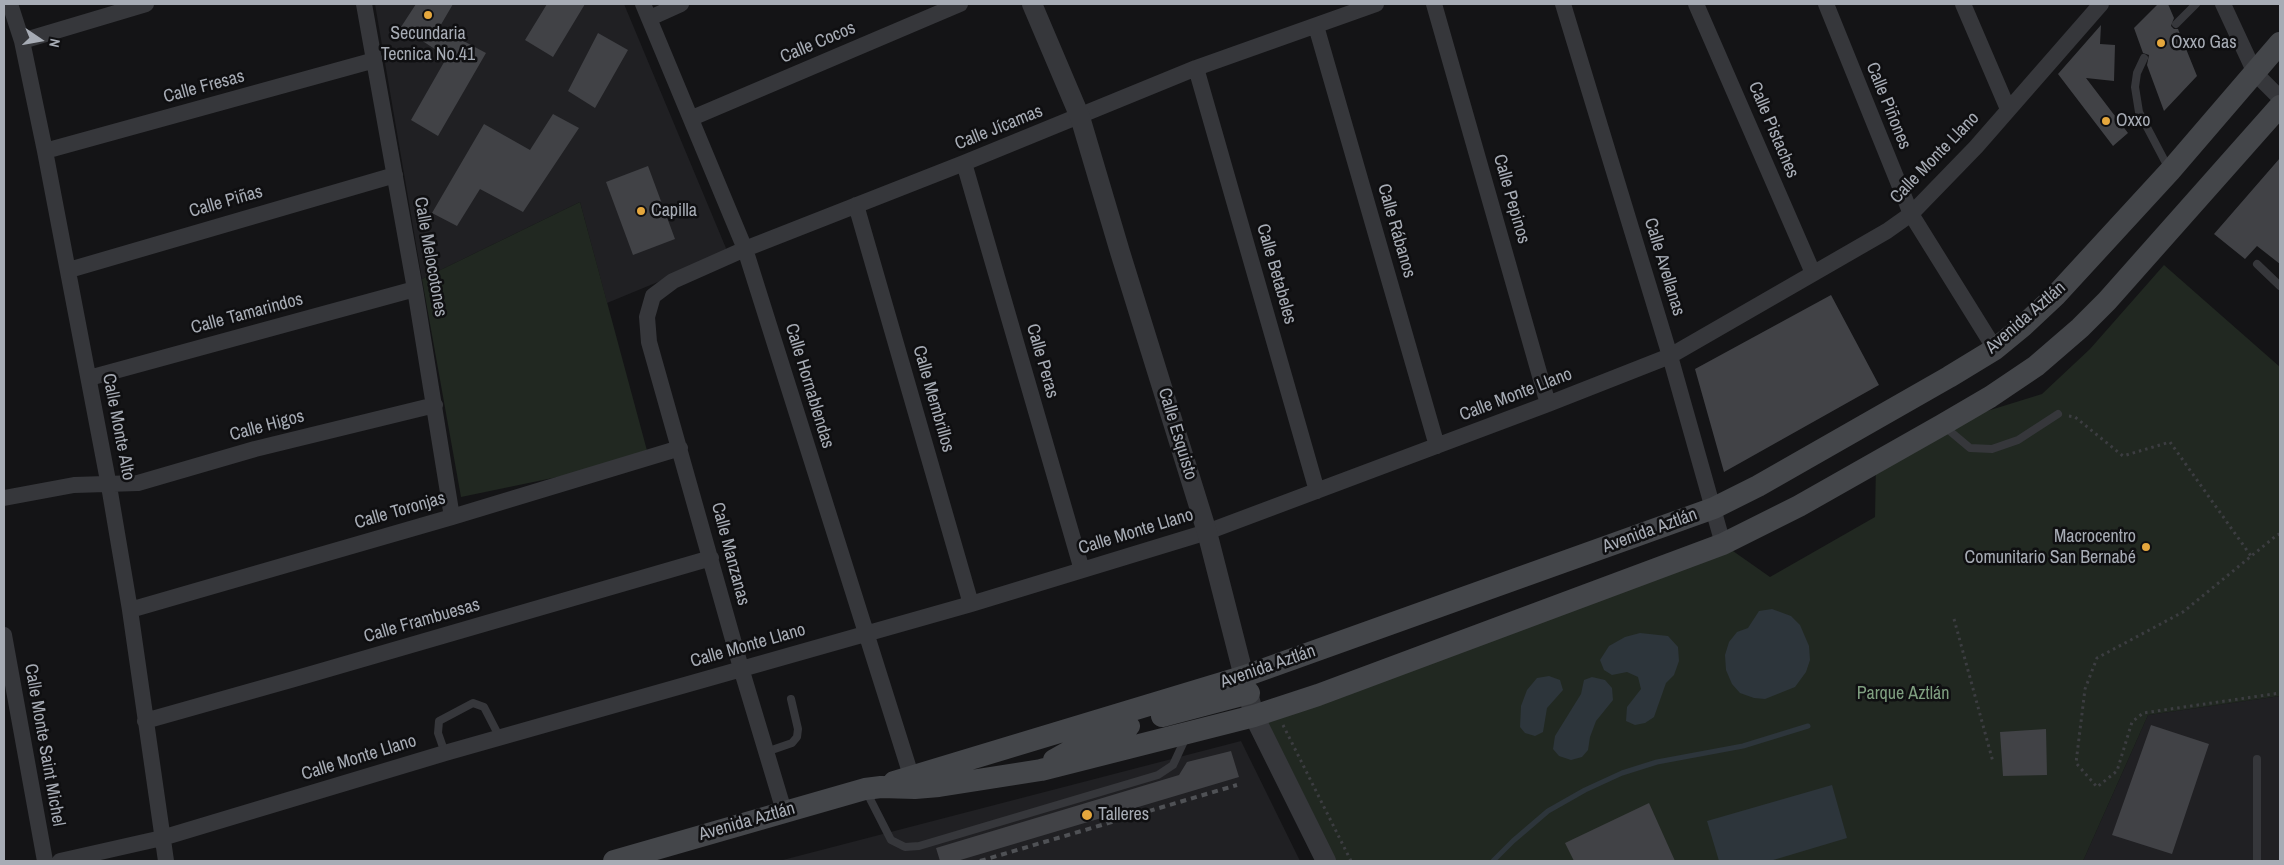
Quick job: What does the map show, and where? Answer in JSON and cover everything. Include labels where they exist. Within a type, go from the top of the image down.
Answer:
[{"type":"main road","name":"Avenida Aztlán","points":[[914,782],[1247,684],[1714,508],[1798,463],[1995,349],[2055,296],[2170,171],[2280,43]]},
{"type":"main road","name":"Avenida Aztlán","points":[[614,861],[784,811],[873,788],[914,782],[1041,770],[1254,716],[1318,695],[1723,544],[1799,506],[1942,426],[2036,366],[2080,328],[2107,300],[2280,106]]},
{"type":"main road","points":[[2170,171],[2196,198]]},
{"type":"main road","points":[[1041,770],[1072,748],[1107,733],[1247,684]]},
{"type":"street","name":"Calle Monte Alto","points":[[10,4],[22,41],[45,151],[109,486],[130,610],[166,861]]},
{"type":"street","points":[[22,41],[144,4]]},
{"type":"street","name":"Calle Melocotones","points":[[364,4],[416,289],[452,517]]},
{"type":"street","points":[[647,11],[681,4]]},
{"type":"street","name":"Calle Cocos","points":[[692,118],[960,4]]},
{"type":"street","name":"Calle Esquisto","points":[[1032,4],[1080,116],[1207,532],[1254,716],[1326,861]]},
{"type":"street","name":"Calle Jícamas","points":[[649,306],[653,296],[673,281],[745,250],[964,164],[1196,68],[1376,4]]},
{"type":"street","name":"Calle Pepinos","points":[[1434,4],[1548,404]]},
{"type":"street","name":"Calle Avellanas","points":[[1563,4],[1670,356],[1723,544]]},
{"type":"street","name":"Calle Pistaches","points":[[1696,4],[1813,273]]},
{"type":"street","name":"Calle Piñones","points":[[1826,4],[1911,214],[1995,349]]},
{"type":"street","points":[[1963,4],[2008,109]]},
{"type":"street","points":[[2223,4],[2254,74],[2280,98]]},
{"type":"street","name":"Calle Monte Llano","points":[[60,861],[162,838],[444,753],[971,604],[1207,532],[1548,404],[1670,356],[1886,231],[1911,214],[1976,147],[2095,6]]},
{"type":"street","name":"Calle Hornablendas","points":[[647,11],[745,250],[914,782]]},
{"type":"street","name":"Calle Rábanos","points":[[1316,26],[1437,446]]},
{"type":"street","name":"Calle Fresas","points":[[45,151],[374,60]]},
{"type":"street","name":"Calle Betabeles","points":[[1196,68],[1317,491]]},
{"type":"street","name":"Calle Peras","points":[[964,164],[1082,570]]},
{"type":"street","name":"Calle Piñas","points":[[69,270],[395,175]]},
{"type":"street","name":"Calle Membrillos","points":[[856,205],[971,604]]},
{"type":"street","name":"Calle Tamarindos","points":[[88,378],[416,289]]},
{"type":"street","name":"Calle Manzanas","points":[[649,306],[647,317],[649,342],[741,668],[784,811]]},
{"type":"street","name":"Calle Higos","points":[[4,498],[74,485],[109,486],[138,483],[255,449],[435,405]]},
{"type":"street","name":"Calle Toronjas","points":[[130,610],[452,517],[680,448]]},
{"type":"street","name":"Calle Frambuesas","points":[[145,721],[294,680],[711,558]]},
{"type":"street","name":"Calle Monte Saint Michel","points":[[4,635],[45,861]]},
{"type":"lane","points":[[2176,24],[2196,4]]},
{"type":"lane","points":[[2144,58],[2137,72],[2135,87],[2139,112],[2170,171]]},
{"type":"lane","points":[[2256,264],[2280,286]]},
{"type":"lane","points":[[1942,426],[1970,448],[1992,450],[2018,440],[2058,414]]},
{"type":"lane","points":[[766,752],[792,743],[797,737],[798,729],[791,698]]},
{"type":"lane","points":[[444,753],[438,733],[440,721],[473,703],[484,707],[500,738]]},
{"type":"lane","points":[[873,788],[891,840],[905,847],[919,846],[1158,776],[1177,760],[1187,734]]},
{"type":"lane","points":[[2257,759],[2258,861]]},
{"type":"path","points":[[2058,414],[2075,418],[2123,456],[2170,442],[2251,556]]},
{"type":"path","points":[[2280,534],[2183,612],[2097,658],[2084,689],[2076,763],[2097,787],[2117,771],[2132,722],[2143,713],[2280,693]]},
{"type":"path","points":[[1954,619],[1993,762]]},
{"type":"path","points":[[1275,709],[1351,861]]},
{"type":"shaded area","points":[[375,4],[624,4],[728,253],[607,303],[580,202],[422,279]]},
{"type":"shaded area","points":[[1772,609],[1791,616],[1800,625],[1809,646],[1810,660],[1806,672],[1795,687],[1765,699],[1754,698],[1740,693],[1732,684],[1726,670],[1725,655],[1729,642],[1737,632],[1748,628],[1759,611]]},
{"type":"shaded area","points":[[1640,633],[1668,636],[1678,647],[1679,661],[1674,675],[1666,683],[1654,717],[1645,723],[1635,725],[1626,721],[1627,707],[1641,689],[1638,677],[1627,672],[1612,675],[1604,670],[1600,660],[1609,646],[1625,637]]},
{"type":"shaded area","points":[[1549,676],[1560,680],[1563,690],[1547,708],[1543,732],[1535,736],[1525,733],[1520,727],[1521,706],[1527,690],[1537,678]]},
{"type":"shaded area","points":[[1592,677],[1605,680],[1612,688],[1613,700],[1596,721],[1590,737],[1588,750],[1582,757],[1571,760],[1559,756],[1553,749],[1555,736],[1581,694],[1584,680]]},
{"type":"shaded area","points":[[2280,696],[2280,861],[2083,861],[2148,715]]},
{"type":"shaded area","points":[[1241,741],[1300,861],[779,861]]},
{"type":"shaded area","points":[[1832,785],[1847,838],[1770,861],[1719,861],[1707,821]]},
{"type":"green space","points":[[580,202],[649,458],[461,497],[422,279]]},
{"type":"green space","name":"Parque Aztlán","points":[[2164,265],[2280,367],[2280,696],[2148,715],[2083,861],[1326,861],[1254,716],[1723,544],[1770,577],[1875,517],[1876,463],[1942,425],[2042,394],[2090,349]]},
{"type":"building","points":[[416,4],[453,4],[439,28],[486,53],[438,136],[411,120],[447,57],[401,27]]},
{"type":"building","points":[[547,4],[585,4],[553,57],[525,40]]},
{"type":"building","name":"Oxxo Gas","points":[[2158,4],[2168,4],[2174,18],[2171,26],[2174,29],[2178,29],[2197,76],[2164,111],[2147,65],[2149,55],[2143,53],[2134,28]]},
{"type":"building","points":[[2101,25],[2100,44],[2115,45],[2114,81],[2086,78],[2128,133],[2113,146],[2058,74]]},
{"type":"building","points":[[598,33],[628,50],[595,108],[568,91]]},
{"type":"building","points":[[553,114],[579,128],[523,212],[480,189],[457,226],[432,213],[484,124],[530,150]]},
{"type":"building","points":[[2280,158],[2280,264],[2257,246],[2245,259],[2214,234]]},
{"type":"building","name":"Capilla","points":[[648,166],[675,239],[633,255],[606,182]]},
{"type":"building","points":[[1831,295],[1879,385],[1724,472],[1695,369]]},
{"type":"building","points":[[2151,725],[2209,744],[2172,854],[2112,835]]},
{"type":"building","points":[[2046,729],[2047,775],[2003,776],[2000,732]]},
{"type":"building","points":[[1231,751],[1239,777],[957,861],[940,861],[936,848],[1179,775],[1187,762]]},
{"type":"building","points":[[1649,803],[1675,861],[1574,861],[1565,843]]},
{"type":"waterway","points":[[1493,861],[1548,811],[1585,790],[1622,773],[1657,762],[1743,746],[1808,726]]},
{"type":"railway","points":[[980,861],[1237,785]]},
{"type":"place","name":"Secundaria Tecnica No.41","points":[[428,15]]},
{"type":"place","name":"Oxxo Gas","points":[[2161,43]]},
{"type":"place","name":"Oxxo","points":[[2106,121]]},
{"type":"place","name":"Capilla","points":[[641,211]]},
{"type":"place","name":"Macrocentro Comunitario San Bernabé","points":[[2146,547]]},
{"type":"place","name":"Talleres","points":[[1087,815]]}]
